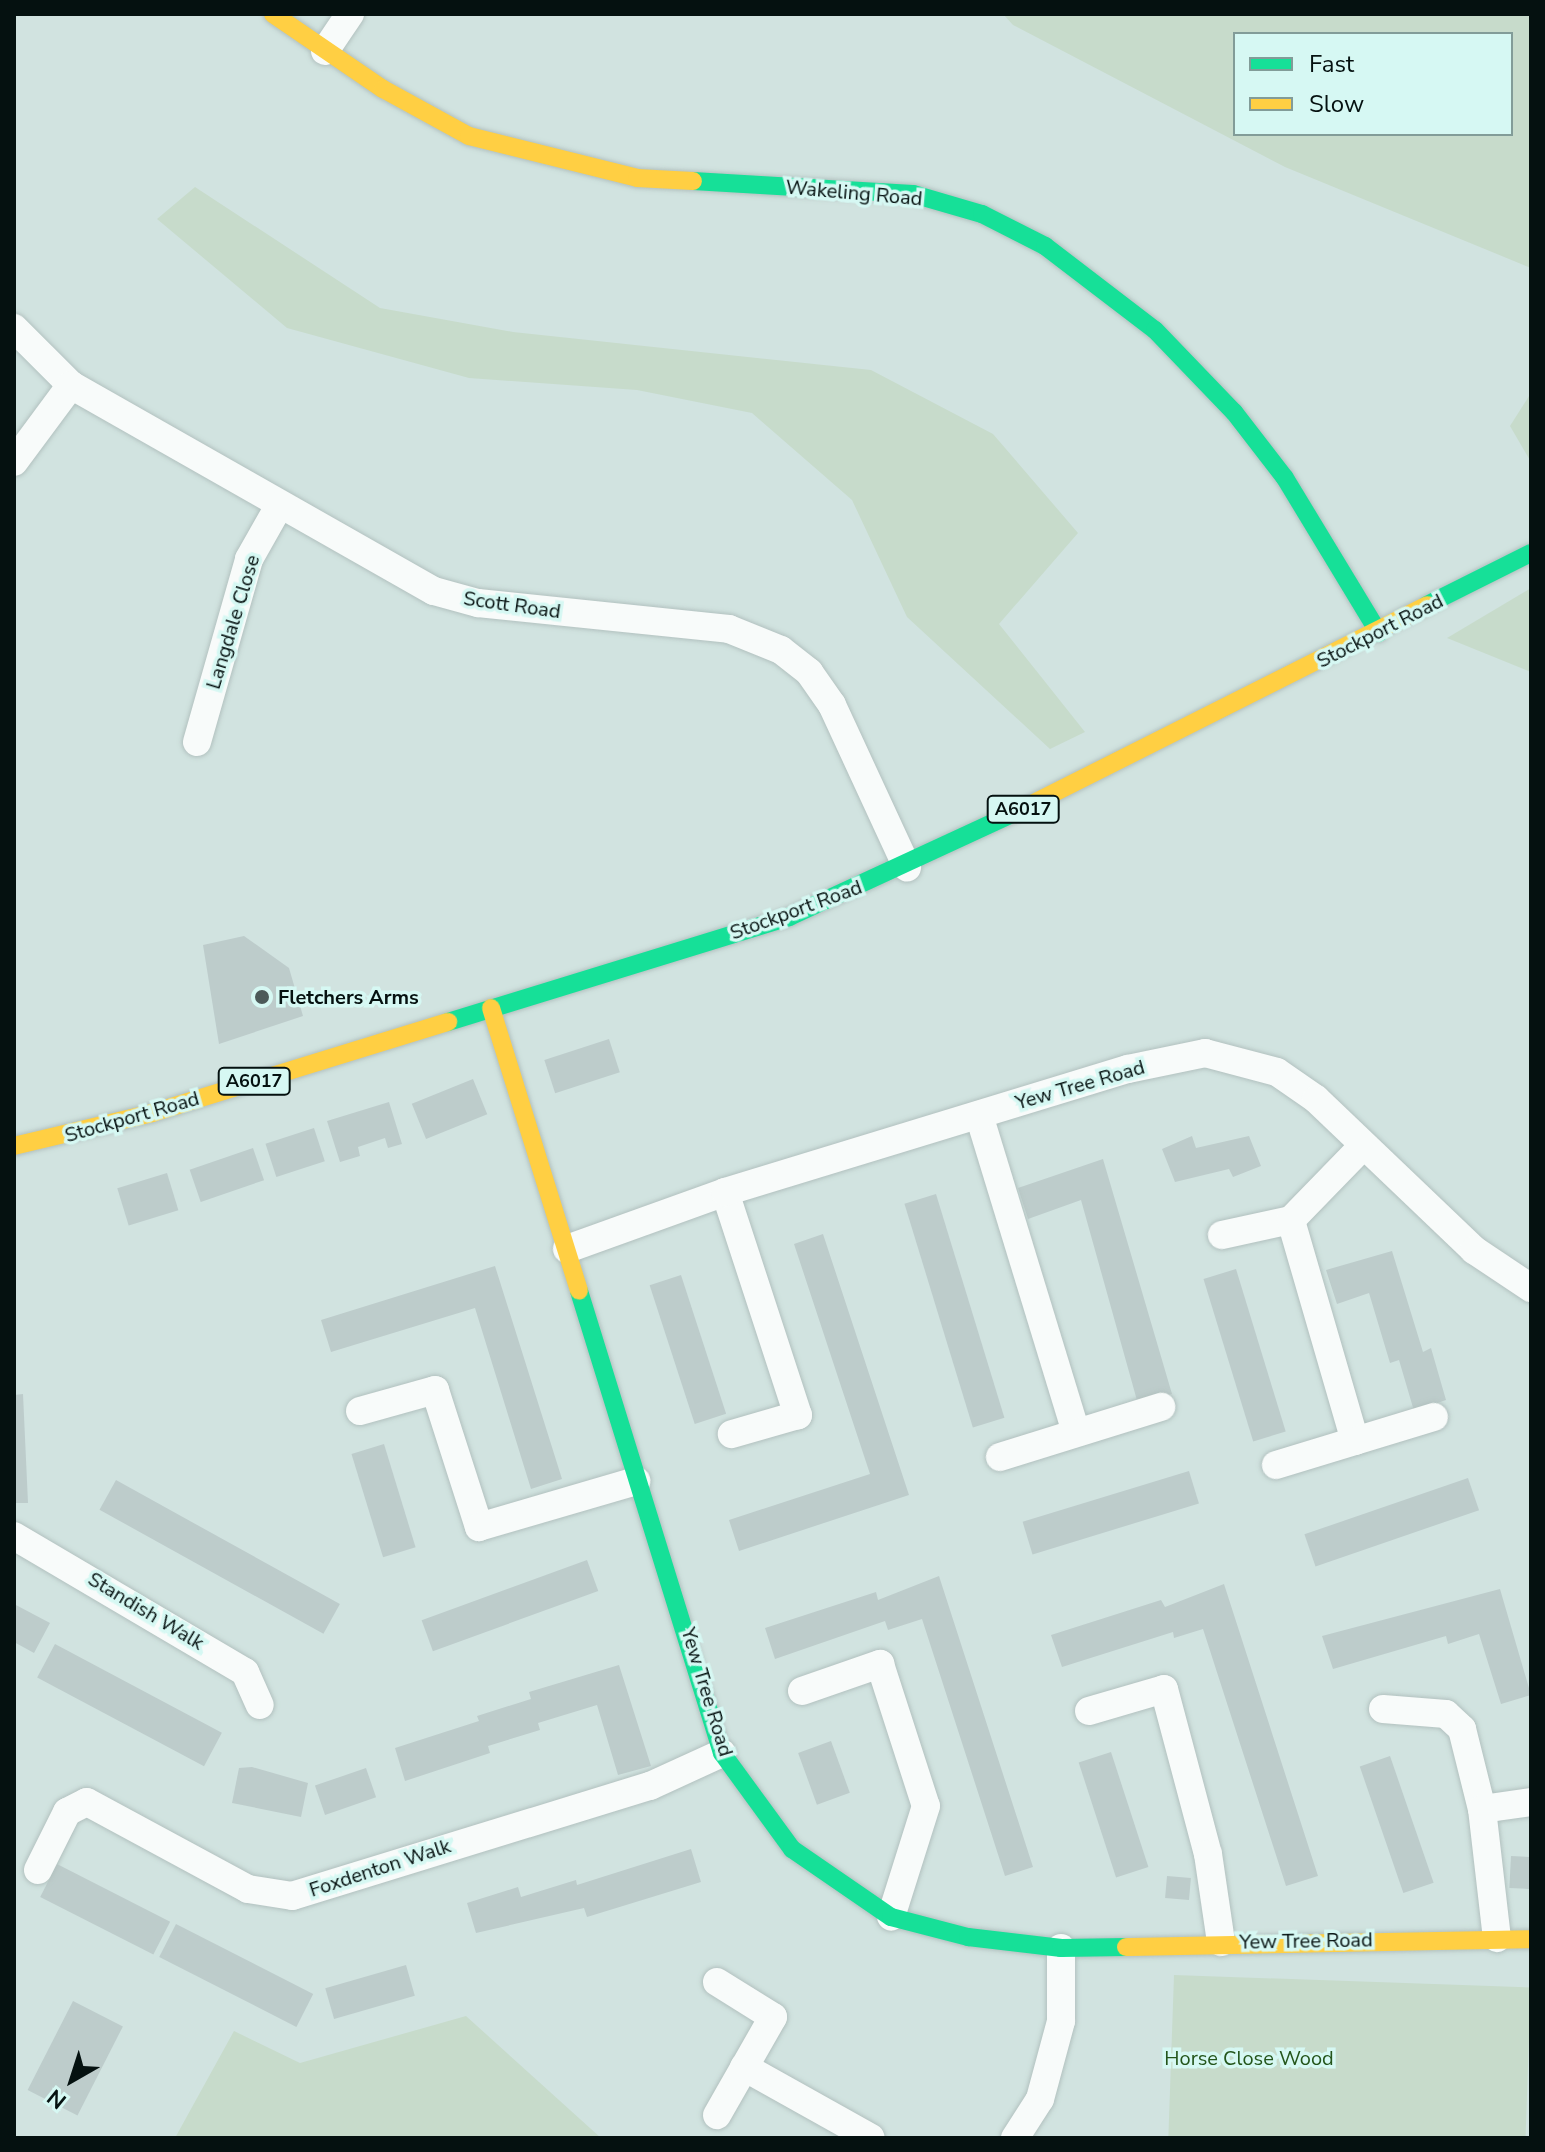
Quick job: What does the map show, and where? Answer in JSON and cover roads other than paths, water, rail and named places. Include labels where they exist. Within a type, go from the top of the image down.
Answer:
[{"type":"main road","name":"Wakeling Road","points":[[273,14],[325,51],[469,136],[561,164],[637,178],[913,194],[982,214],[1045,246],[1155,330],[1234,412],[1285,478],[1379,633]]},
{"type":"main road","name":"Stockport Road","points":[[14,1146],[152,1113],[789,917],[907,867],[1379,633],[1531,553]]},
{"type":"main road","name":"Yew Tree Road","points":[[491,1008],[636,1481],[682,1608],[722,1753],[792,1849],[891,1917],[968,1937],[1061,1948],[1221,1942],[1531,1939]]},
{"type":"street","points":[[325,51],[350,14]]},
{"type":"street","name":"Scott Road","points":[[14,328],[71,385],[384,567],[478,603],[729,629],[781,650],[809,672],[832,705],[907,867]]},
{"type":"street","points":[[14,462],[71,385]]},
{"type":"street","name":"Langdale Close","points":[[197,742],[249,559],[279,506]]},
{"type":"street","name":"Yew Tree Road","points":[[567,1249],[725,1192],[1128,1069],[1205,1053],[1277,1072],[1316,1099],[1361,1148],[1474,1250],[1531,1288]]},
{"type":"street","points":[[979,1115],[1076,1433]]},
{"type":"street","points":[[1222,1235],[1291,1220],[1361,1148]]},
{"type":"street","points":[[725,1192],[798,1415],[732,1434]]},
{"type":"street","points":[[1291,1220],[1355,1441]]},
{"type":"street","points":[[360,1411],[435,1390],[479,1527],[636,1481]]},
{"type":"street","points":[[1000,1457],[1161,1407]]},
{"type":"street","points":[[1276,1465],[1434,1417]]},
{"type":"street","name":"Standish Walk","points":[[14,1536],[245,1672],[260,1705]]},
{"type":"street","points":[[802,1691],[880,1664],[926,1806],[891,1917]]},
{"type":"street","points":[[1089,1711],[1164,1689],[1208,1854],[1221,1942]]},
{"type":"street","points":[[1383,1709],[1446,1714],[1462,1729],[1482,1809],[1497,1938]]},
{"type":"street","name":"Foxdenton Walk","points":[[38,1870],[67,1812],[87,1802],[248,1889],[292,1896],[650,1786],[722,1753]]},
{"type":"street","points":[[1482,1809],[1531,1802]]},
{"type":"street","points":[[1015,2138],[1040,2099],[1061,2021],[1061,1948]]},
{"type":"street","points":[[717,1982],[773,2017],[717,2115]]},
{"type":"street","points":[[744,2067],[871,2138]]},
{"type":"place","name":"Fletchers Arms","points":[[262,997]]},
{"type":"park label","name":"Horse Close Wood","points":[[1249,2058]]}]
